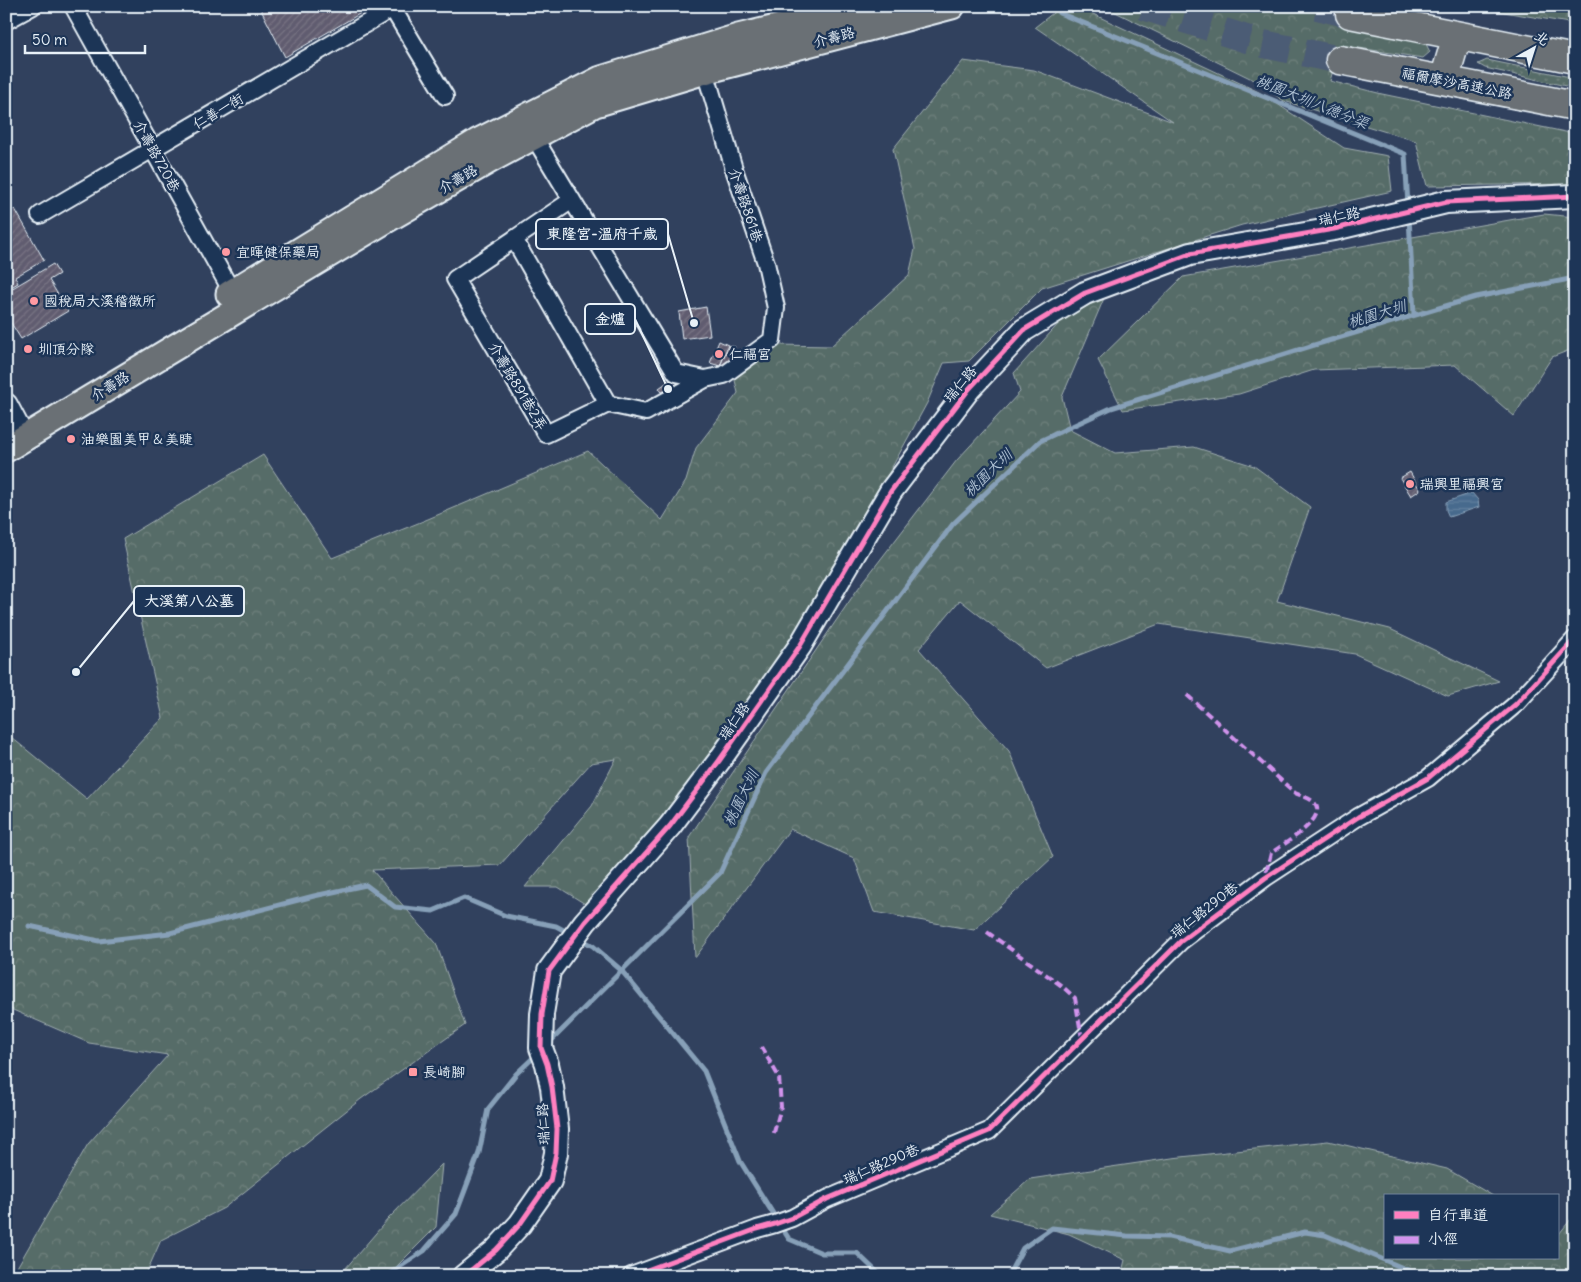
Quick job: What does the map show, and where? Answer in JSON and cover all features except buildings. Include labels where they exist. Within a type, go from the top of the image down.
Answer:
[{"type":"highway","points":[[1350,14],[1575,59]]},
{"type":"highway","points":[[1444,80],[1457,36]]},
{"type":"highway","name":"福爾摩沙高速公路","points":[[1340,60],[1575,106]]},
{"type":"main road","name":"介壽路","points":[[236,300],[477,142],[601,79],[738,37],[869,6]]},
{"type":"main road","name":"介壽路","points":[[12,430],[236,300],[386,220],[534,136],[595,104],[705,71],[952,6]]},
{"type":"street","points":[[6,21],[33,6]]},
{"type":"street","name":"介壽路720巷","points":[[73,6],[236,300]]},
{"type":"street","points":[[393,7],[445,96]]},
{"type":"street","name":"仁善一街","points":[[40,215],[393,7]]},
{"type":"street","name":"介壽路861巷","points":[[705,71],[734,169],[766,263],[776,308],[772,340],[724,375],[705,379]]},
{"type":"street","points":[[534,136],[676,373],[705,379]]},
{"type":"street","name":"瑞仁路","points":[[464,1276],[496,1250],[520,1224],[550,1181],[556,1153],[557,1128],[552,1087],[541,1048],[542,1014],[549,971],[585,922],[670,826],[714,768],[800,646],[891,491],[969,389],[1024,330],[1085,293],[1190,254],[1334,229],[1446,202],[1575,196]]},
{"type":"street","points":[[572,200],[514,239],[608,404],[646,412],[705,379]]},
{"type":"street","name":"介壽路891巷2弄","points":[[514,239],[455,279],[546,434],[608,404]]},
{"type":"street","name":"瑞仁路290巷","points":[[631,1276],[757,1229],[792,1218],[827,1199],[989,1131],[1181,941],[1265,878],[1358,817],[1428,778],[1516,704],[1575,638]]},
{"type":"green space","points":[[1062,6],[1076,6],[1259,92],[1344,148],[1388,156],[1392,191],[1242,225],[1042,288],[969,361],[944,363],[927,403],[817,605],[697,776],[590,907],[558,887],[525,887],[592,806],[616,759],[591,763],[500,865],[372,870],[436,943],[465,1025],[361,1099],[224,1208],[161,1240],[145,1276],[12,1276],[88,1144],[168,1055],[89,1043],[6,1007],[6,733],[87,799],[163,718],[123,539],[263,455],[332,558],[588,451],[662,520],[686,481],[696,448],[738,393],[734,376],[778,345],[831,346],[909,275],[915,249],[893,149],[963,61],[1034,70],[1173,122],[1035,27]]},
{"type":"green space","points":[[1103,6],[1350,6],[1425,42],[1430,52],[1423,58],[1340,45],[1330,81],[1382,94],[1575,134],[1575,184],[1427,186],[1416,141],[1284,101],[1256,81]]},
{"type":"green space","points":[[1468,6],[1575,6],[1575,24]]},
{"type":"green space","points":[[1487,60],[1575,78],[1575,88],[1485,68],[1478,64]]},
{"type":"green space","points":[[1544,214],[1575,217],[1575,348],[1552,357],[1514,416],[1455,365],[1314,370],[1239,394],[1123,410],[1098,360],[1183,277]]},
{"type":"green space","points":[[1105,296],[1062,397],[1070,430],[1115,453],[1194,447],[1254,466],[1310,507],[1277,601],[1390,629],[1499,681],[1448,696],[1355,654],[1159,624],[1046,668],[960,600],[919,649],[1009,751],[1053,857],[974,930],[874,912],[854,858],[790,829],[695,958],[689,837],[857,590],[957,460],[1020,392],[1014,373],[1061,321]]},
{"type":"green space","points":[[1328,1141],[1447,1169],[1490,1194],[1384,1194],[1384,1260],[1558,1260],[1558,1234],[1575,1214],[1575,1276],[1121,1276],[1125,1260],[1069,1234],[990,1214],[1030,1179],[1172,1158]]},
{"type":"green space","points":[[442,1164],[436,1227],[387,1276],[339,1276],[388,1219]]},
{"type":"water","points":[[1472,493],[1478,500],[1479,507],[1449,517],[1446,510],[1446,502]]},
{"type":"waterway","name":"桃園大圳八德分渠","points":[[1059,13],[1405,154],[1408,206]]},
{"type":"waterway","name":"桃園大圳八德分渠","points":[[1409,217],[1414,315]]},
{"type":"waterway","name":"桃園大圳","points":[[548,1044],[720,873],[766,773],[953,524],[1040,441],[1111,408],[1311,346],[1476,297],[1575,278]]},
{"type":"waterway","points":[[29,926],[99,941],[170,933],[314,896],[366,885],[395,907],[433,911],[464,898],[506,916],[556,926],[569,933]]},
{"type":"waterway","points":[[579,938],[593,946],[621,970],[704,1071],[740,1161],[789,1239],[822,1253],[857,1253],[881,1276]]},
{"type":"waterway","points":[[386,1276],[424,1251],[456,1214],[479,1153],[488,1109],[516,1074],[536,1055]]},
{"type":"waterway","points":[[1008,1276],[1023,1248],[1052,1228],[1127,1236],[1169,1237],[1230,1251],[1305,1232],[1325,1235],[1384,1260]]},
{"type":"waterway","points":[[1384,1260],[1422,1276]]},
{"type":"tunnel","points":[[1143,6],[1259,43],[1340,60]]},
{"type":"tunnel","points":[[1317,6],[1350,14]]},
{"type":"marked path","points":[[1187,695],[1295,793],[1311,800],[1316,805],[1316,814],[1307,827],[1271,853],[1265,878]]},
{"type":"marked path","points":[[987,932],[1062,986],[1075,998],[1082,1039]]},
{"type":"marked path","points":[[761,1047],[779,1077],[781,1107],[773,1136]]},
{"type":"cycle path","points":[[464,1276],[496,1250],[520,1224],[550,1181],[556,1153],[557,1129],[552,1087],[541,1048],[542,1014],[549,971],[585,922],[670,826],[719,761],[800,646],[891,491],[969,389],[1024,330],[1085,293],[1190,254],[1334,229],[1446,202],[1575,196]]},
{"type":"cycle path","points":[[631,1276],[757,1229],[792,1218],[827,1199],[989,1131],[1181,941],[1265,878],[1358,817],[1428,778],[1516,704],[1575,639]]},
{"type":"place","name":"宜暉健保藥局","points":[[226,252]]},
{"type":"place","name":"國稅局大溪稽徵所","points":[[34,301]]},
{"type":"place","name":"東隆宮-溫府千歲","points":[[694,323]]},
{"type":"place","name":"圳頂分隊","points":[[28,349]]},
{"type":"place","name":"仁福宮","points":[[719,354]]},
{"type":"place","name":"金爐","points":[[668,389]]},
{"type":"place","name":"油樂園美甲＆美睫","points":[[71,439]]},
{"type":"place","name":"瑞興里福興宮","points":[[1410,484]]},
{"type":"place","name":"大溪第八公墓","points":[[76,672]]},
{"type":"place","name":"長崎腳","points":[[413,1072]]}]
